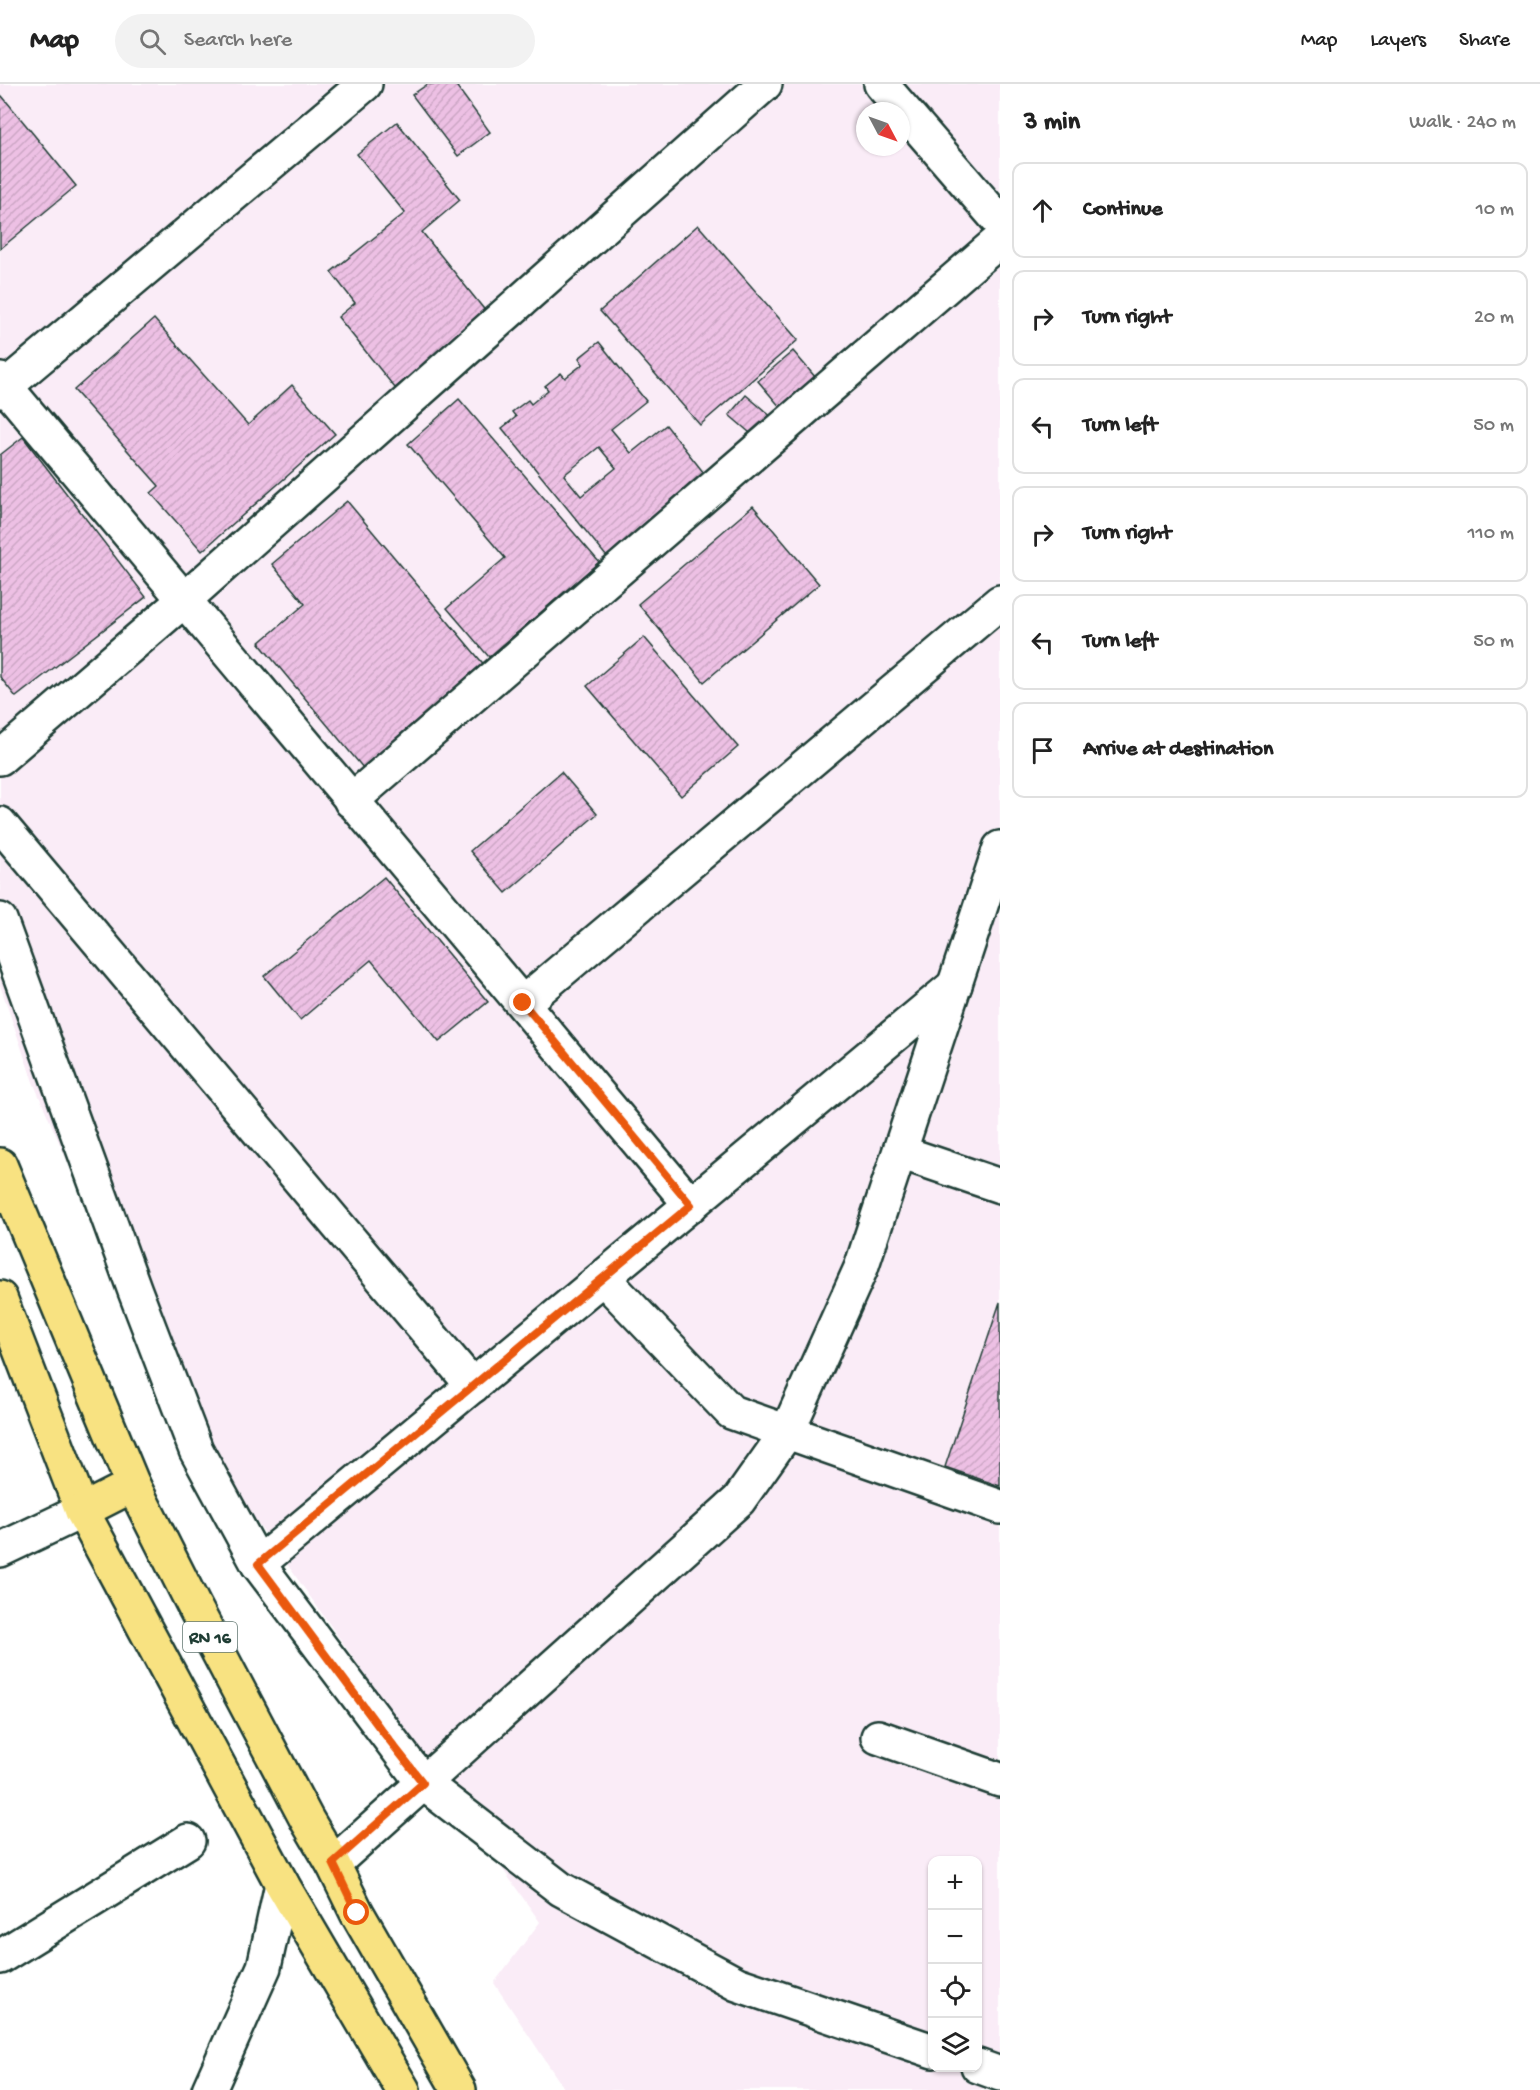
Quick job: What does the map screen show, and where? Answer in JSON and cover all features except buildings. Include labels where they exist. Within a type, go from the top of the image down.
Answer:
[{"type":"main road","name":"RN 16","points":[[0,1165],[133,1485],[307,1820],[333,1863],[357,1913],[459,2090]]},
{"type":"main road","name":"RN 16","points":[[0,1298],[82,1511],[282,1884],[403,2090]]},
{"type":"main road","points":[[82,1511],[133,1485]]},
{"type":"street","points":[[365,84],[2,386],[691,1205]]},
{"type":"street","points":[[0,758],[183,601],[765,84]]},
{"type":"street","points":[[881,84],[1000,222]]},
{"type":"street","points":[[351,801],[1000,240]]},
{"type":"street","points":[[523,1003],[1000,602]]},
{"type":"street","points":[[0,824],[472,1386]]},
{"type":"street","points":[[333,1863],[739,1500],[787,1432],[861,1268],[1000,848]]},
{"type":"street","points":[[0,920],[135,1291],[196,1449],[258,1564],[423,1783],[561,1889],[737,1984],[928,2049]]},
{"type":"street","points":[[258,1564],[955,985]]},
{"type":"street","points":[[900,1152],[1000,1186]]},
{"type":"street","points":[[603,1278],[731,1412],[1000,1507]]},
{"type":"street","points":[[0,1550],[82,1511]]},
{"type":"street","points":[[878,1737],[1000,1780]]},
{"type":"street","points":[[0,1957],[188,1841]]},
{"type":"street","points":[[209,2090],[264,1967],[282,1884]]},
{"type":"street","points":[[982,2067],[1000,2074]]},
{"type":"shaded area","points":[[0,84],[1000,84],[1000,2090],[565,2090],[494,1983],[540,1922],[169,1397],[33,1082],[0,985]]},
{"type":"route","points":[[357,1913],[333,1863],[423,1783],[258,1564],[691,1205],[523,1003]]}]
